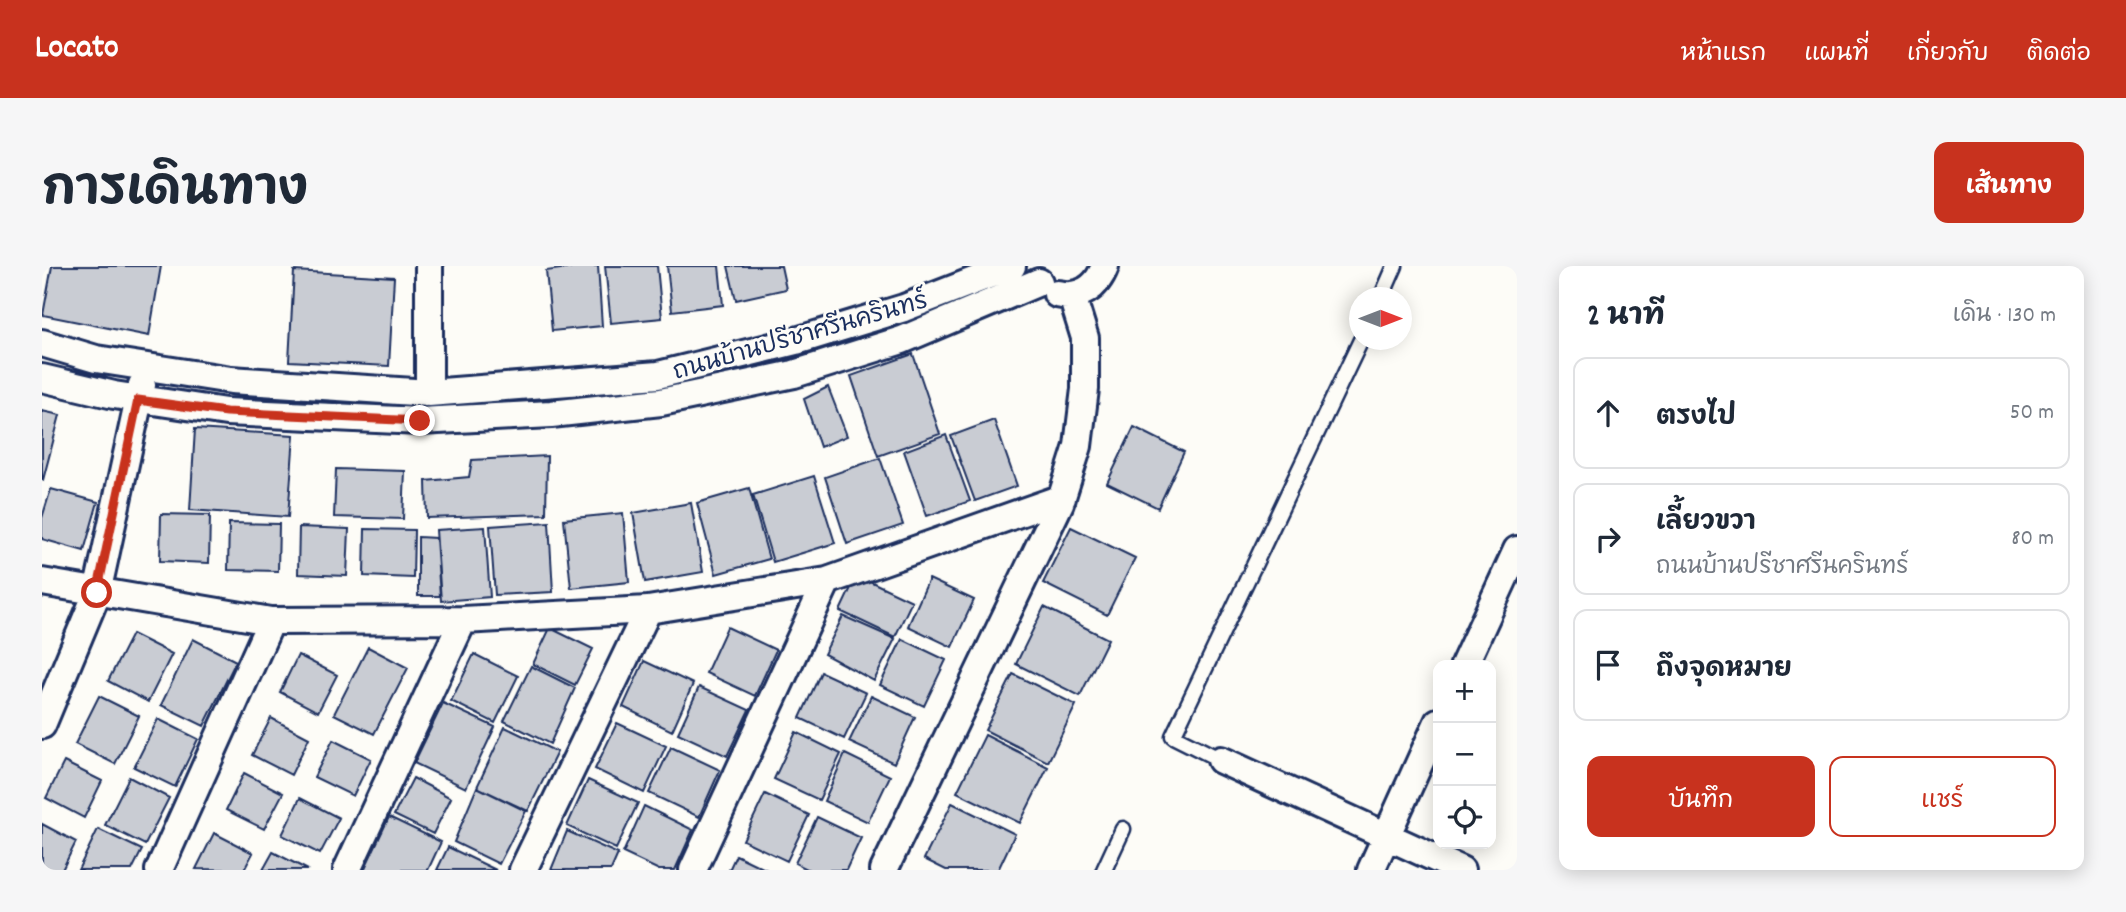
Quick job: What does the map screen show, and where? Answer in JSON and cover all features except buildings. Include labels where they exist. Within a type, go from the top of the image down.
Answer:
[{"type":"street","points":[[429,266],[429,393]]},
{"type":"street","name":"ถนนบ้านปรีชาศรีนครินทร์","points":[[42,343],[96,359],[145,369],[231,380],[429,393],[658,375],[796,341],[904,308],[1012,266]]},
{"type":"street","points":[[884,870],[1062,498],[1078,446],[1085,390],[1085,338],[1072,296],[1094,286],[1105,266]]},
{"type":"street","name":"ถนนบ้านปรีชาศรีนครินทร์","points":[[42,378],[138,400],[226,412],[420,421],[551,414],[661,402],[794,374],[902,340],[1035,274],[1048,290],[1059,295],[1072,296]]},
{"type":"street","points":[[42,725],[97,593],[145,369]]},
{"type":"street","points":[[42,582],[271,621],[463,620],[648,610],[827,581],[1062,498]]},
{"type":"street","points":[[1466,660],[1517,550]]},
{"type":"street","points":[[693,870],[827,581]]},
{"type":"street","points":[[523,870],[648,610]]},
{"type":"street","points":[[347,870],[463,620]]},
{"type":"street","points":[[159,870],[271,621]]},
{"type":"street","points":[[1371,870],[1438,723]]},
{"type":"street","points":[[1221,760],[1461,870]]},
{"type":"lane","points":[[1386,287],[1395,266]]},
{"type":"lane","points":[[1221,760],[1173,736],[1356,350]]},
{"type":"lane","points":[[1104,870],[1123,829]]},
{"type":"route","points":[[97,593],[138,400],[226,412],[420,421]]}]
